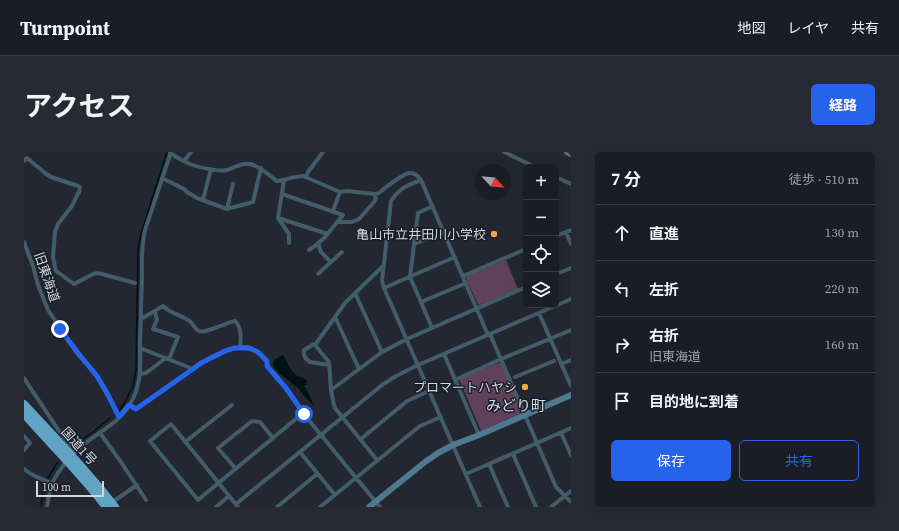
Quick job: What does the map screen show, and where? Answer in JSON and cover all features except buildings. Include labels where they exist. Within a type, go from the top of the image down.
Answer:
[{"type":"highway","name":"国道1号","points":[[24,404],[71,456],[80,475],[111,506]]},
{"type":"highway","name":"国道1号","points":[[24,414],[71,456]]},
{"type":"street","points":[[47,507],[51,483],[71,456],[77,449],[100,433],[119,417],[129,405],[137,389],[140,374],[143,241],[145,230],[171,152],[190,164],[218,171],[227,170],[246,164],[261,168],[277,181],[298,176],[306,177],[340,192],[347,191],[375,194],[407,174],[415,174],[421,180],[433,206],[556,487],[571,502]]},
{"type":"street","points":[[184,161],[191,152]]},
{"type":"street","points":[[306,177],[323,152]]},
{"type":"street","points":[[505,152],[529,164]]},
{"type":"street","points":[[567,152],[571,154]]},
{"type":"street","points":[[24,161],[27,158],[51,177],[80,187],[80,193],[78,193],[58,224],[55,232],[53,256],[56,271],[74,284],[98,273],[135,283]]},
{"type":"street","points":[[162,178],[203,200],[227,209],[253,202],[261,168]]},
{"type":"street","points":[[203,200],[211,169]]},
{"type":"street","points":[[559,178],[571,184]]},
{"type":"street","points":[[284,180],[278,218],[289,234],[289,243]]},
{"type":"street","points":[[421,180],[402,188],[391,201],[382,281],[480,507]]},
{"type":"street","points":[[227,209],[233,184]]},
{"type":"street","points":[[333,211],[340,192]]},
{"type":"street","points":[[282,194],[343,215],[328,234],[309,250]]},
{"type":"street","points":[[337,222],[352,222],[359,219],[374,202],[376,198],[375,194]]},
{"type":"street","points":[[432,328],[410,277],[418,213],[433,206]]},
{"type":"street","points":[[278,218],[328,234]]},
{"type":"street","points":[[559,235],[571,230]]},
{"type":"street","points":[[414,244],[444,232]]},
{"type":"street","points":[[566,232],[571,244]]},
{"type":"street","name":"旧東海道","points":[[24,242],[48,310],[78,353],[97,376],[119,417]]},
{"type":"street","points":[[318,243],[321,252],[331,262]]},
{"type":"street","points":[[463,276],[523,250]]},
{"type":"street","points":[[318,274],[342,252]]},
{"type":"street","points":[[384,288],[455,257]]},
{"type":"street","points":[[329,365],[310,362],[303,355],[304,350],[314,344],[315,345],[345,303],[383,266]]},
{"type":"street","points":[[559,273],[571,268]]},
{"type":"street","points":[[421,302],[466,283]]},
{"type":"street","points":[[332,390],[382,352],[407,339],[523,288]]},
{"type":"street","points":[[355,293],[382,352]]},
{"type":"street","points":[[304,414],[273,438],[218,483],[198,500],[150,440],[170,424],[185,442],[218,483],[237,506],[300,452],[392,378],[418,365],[571,299]]},
{"type":"street","points":[[141,319],[163,306],[191,321],[197,330],[202,332],[235,320],[240,330],[240,348]]},
{"type":"street","points":[[140,374],[146,373],[168,359],[178,337],[153,330],[157,320],[155,312]]},
{"type":"street","points":[[539,313],[571,386]]},
{"type":"street","points":[[335,317],[359,370]]},
{"type":"street","points":[[455,380],[571,330]]},
{"type":"street","points":[[315,345],[329,362],[334,405],[378,460]]},
{"type":"street","points":[[140,348],[193,369]]},
{"type":"street","points":[[129,405],[136,409],[201,363],[225,351],[234,348],[249,348],[258,352],[267,361],[267,366],[286,388],[304,414],[380,507]]},
{"type":"street","points":[[444,354],[479,435]]},
{"type":"street","points":[[515,377],[554,360]]},
{"type":"street","points":[[562,364],[571,360]]},
{"type":"street","points":[[24,378],[59,431],[71,456]]},
{"type":"street","points":[[360,439],[407,401],[429,391]]},
{"type":"street","points":[[369,507],[438,452],[571,395]]},
{"type":"street","points":[[185,442],[232,405]]},
{"type":"street","points":[[320,507],[420,426],[441,417]]},
{"type":"street","points":[[236,469],[218,448],[252,421],[260,422],[273,438]]},
{"type":"street","points":[[466,474],[571,428]]},
{"type":"street","points":[[100,433],[146,500]]},
{"type":"street","points":[[562,433],[571,455]]},
{"type":"street","points":[[24,436],[30,443],[24,450]]},
{"type":"street","points":[[300,452],[335,495]]},
{"type":"street","points":[[513,454],[536,507]]},
{"type":"street","points":[[490,464],[508,507]]},
{"type":"street","points":[[24,469],[38,478],[51,483]]},
{"type":"street","points":[[277,507],[317,474]]},
{"type":"street","points":[[111,506],[137,486]]},
{"type":"street","points":[[551,507],[571,490]]},
{"type":"street","points":[[216,507],[229,496]]},
{"type":"shaded area","points":[[506,260],[518,289],[479,305],[466,278],[467,276]]},
{"type":"shaded area","points":[[283,355],[294,373],[307,381],[306,385],[304,385],[315,407],[298,388],[279,373],[273,366],[274,360]]},
{"type":"shaded area","points":[[501,362],[523,412],[481,431],[459,379]]},
{"type":"waterway","points":[[120,410],[133,386],[136,369],[138,250],[141,234],[167,152]]},
{"type":"waterway","points":[[76,444],[110,418]]},
{"type":"waterway","points":[[48,478],[57,463]]},
{"type":"waterway","points":[[41,507],[43,492]]},
{"type":"place","name":"亀山市立井田川小学校","points":[[494,234]]},
{"type":"place","name":"プロマートハヤシ","points":[[525,387]]},
{"type":"district","name":"みどり町","points":[[516,405]]},
{"type":"route","points":[[60,329],[97,376],[119,417],[129,405],[136,409],[201,363],[225,351],[245,347],[258,352],[267,361],[267,366],[286,388],[304,414]]}]
